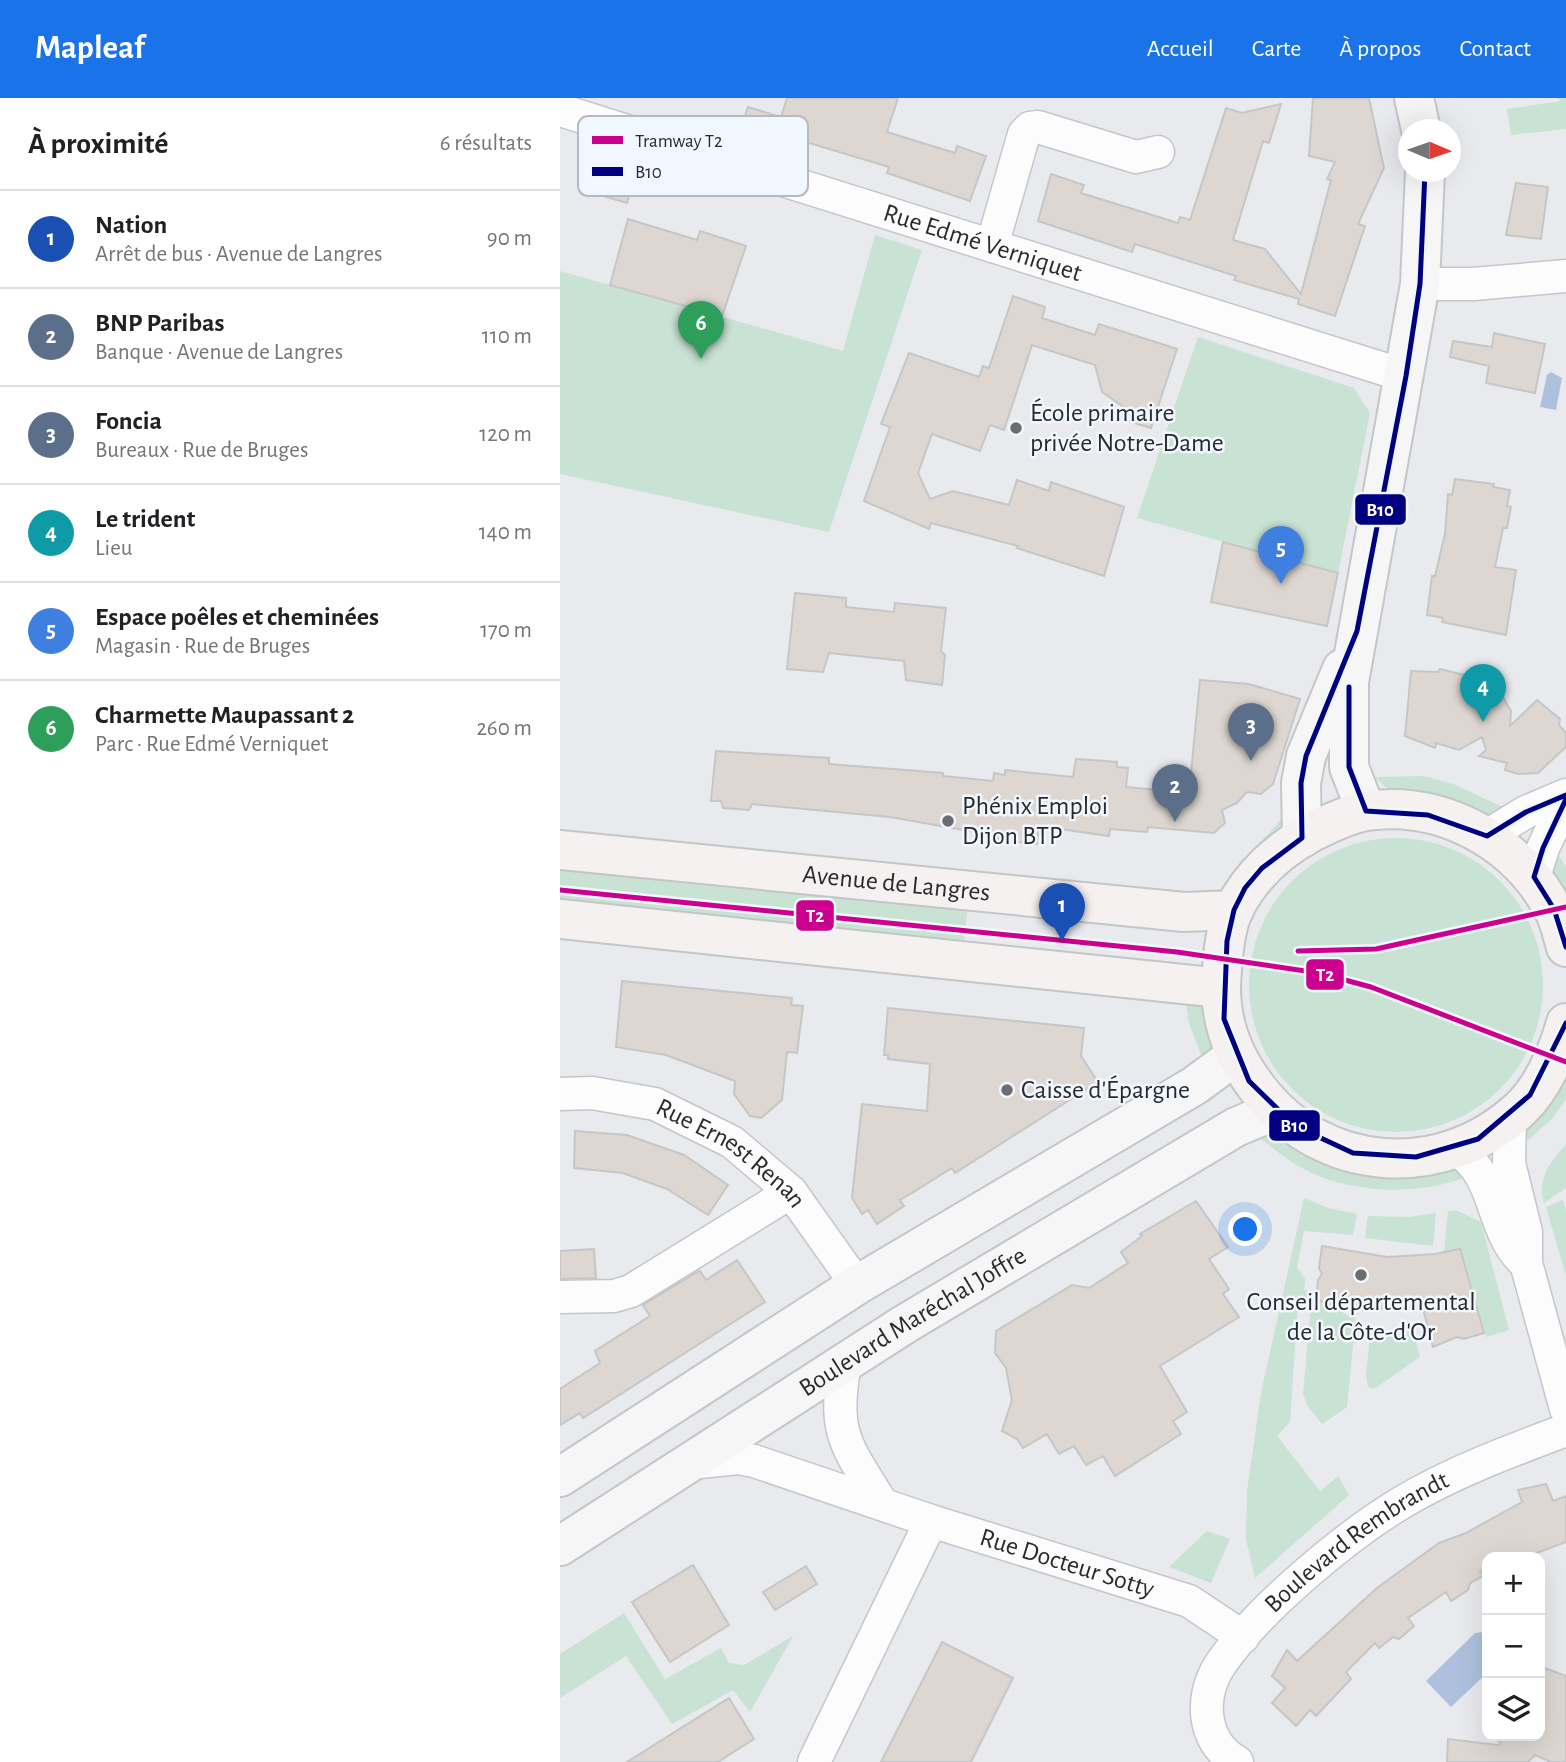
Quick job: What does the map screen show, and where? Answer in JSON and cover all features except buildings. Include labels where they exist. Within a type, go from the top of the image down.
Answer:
[{"type":"main road","points":[[1414,98],[1419,119]]},
{"type":"main road","points":[[1366,811],[1349,767],[1349,682],[1406,376],[1420,284],[1425,182]]},
{"type":"main road","points":[[1302,838],[1301,783],[1306,756],[1357,631]]},
{"type":"main road","points":[[1564,1033],[1539,1086],[1510,1117],[1484,1137],[1457,1150],[1413,1158],[1363,1156],[1326,1146],[1292,1126],[1274,1111],[1235,1056],[1225,1024],[1221,988],[1225,946],[1234,910],[1258,873],[1286,846],[1366,811],[1407,811],[1455,820],[1487,836],[1507,850],[1534,877],[1554,909],[1566,947]]},
{"type":"main road","name":"Avenue de Langres","points":[[560,850],[1184,912],[1234,910]]},
{"type":"main road","points":[[560,919],[1221,988]]},
{"type":"main road","points":[[560,1477],[857,1285],[1194,1086],[1235,1056]]},
{"type":"main road","name":"Boulevard Maréchal Joffre","points":[[560,1546],[888,1335],[1237,1127],[1274,1111]]},
{"type":"main road","points":[[857,1285],[888,1335]]},
{"type":"street","name":"Rue Edmé Verniquet","points":[[560,110],[579,116]]},
{"type":"street","points":[[992,246],[1024,134],[1030,128],[1136,157],[1158,152]]},
{"type":"street","name":"Rue Edmé Verniquet","points":[[808,188],[1406,376]]},
{"type":"street","points":[[1420,284],[1473,284],[1566,276]]},
{"type":"street","points":[[1487,836],[1526,812],[1566,797]]},
{"type":"street","points":[[1534,877],[1543,848],[1566,797]]},
{"type":"street","name":"Rue Ernest Renan","points":[[560,1094],[592,1093],[655,1104],[732,1142],[791,1192],[857,1285]]},
{"type":"street","points":[[1510,1117],[1509,1163],[1526,1232],[1526,1263],[1566,1409]]},
{"type":"street","points":[[1457,1150],[1472,1160],[1483,1175],[1508,1245],[1526,1263]]},
{"type":"street","points":[[560,1297],[614,1296],[631,1291],[791,1192]]},
{"type":"street","points":[[845,1363],[839,1396],[843,1440],[882,1504]]},
{"type":"street","name":"Boulevard Rembrandt","points":[[1237,1762],[1227,1756],[1213,1738],[1206,1717],[1208,1695],[1219,1667],[1243,1637],[1341,1547],[1401,1503],[1508,1450],[1566,1430]]},
{"type":"street","name":"Rue Docteur Sotty","points":[[688,1464],[738,1458],[754,1461],[930,1521],[1189,1601],[1243,1637]]},
{"type":"street","points":[[814,1762],[930,1521]]},
{"type":"green space","points":[[1557,98],[1566,98],[1566,129],[1511,135],[1507,109],[1561,101]]},
{"type":"green space","points":[[875,235],[922,250],[829,532],[560,474],[560,271],[843,351]]},
{"type":"green space","points":[[1198,337],[1354,388],[1370,413],[1338,573],[1137,518]]},
{"type":"green space","points":[[1423,776],[1453,784],[1509,810],[1490,824],[1444,813],[1400,796],[1375,777]]},
{"type":"green space","points":[[1292,807],[1293,824],[1229,893],[1222,887]]},
{"type":"green space","points":[[1396,838],[1425,841],[1452,850],[1477,863],[1500,881],[1518,904],[1531,929],[1540,956],[1543,985],[1540,1014],[1531,1041],[1518,1066],[1500,1089],[1477,1107],[1452,1120],[1425,1129],[1396,1132],[1367,1129],[1340,1120],[1315,1107],[1292,1089],[1274,1066],[1261,1041],[1252,1014],[1249,985],[1252,956],[1261,929],[1274,904],[1292,881],[1315,863],[1340,850],[1367,841]]},
{"type":"green space","points":[[1552,846],[1566,867],[1566,909],[1552,880]]},
{"type":"green space","points":[[560,858],[969,898],[963,951],[560,909]]},
{"type":"green space","points":[[1197,997],[1210,1014],[1216,1029],[1215,1045],[1205,1064],[1189,1024],[1186,1003]]},
{"type":"green space","points":[[1566,1058],[1566,1099],[1552,1119],[1518,1149],[1521,1123]]},
{"type":"green space","points":[[1252,1131],[1286,1131],[1458,1168],[1468,1176],[1448,1183],[1405,1190],[1383,1190],[1339,1183],[1300,1167]]},
{"type":"green space","points":[[1566,1144],[1566,1188],[1544,1203],[1542,1186],[1546,1171]]},
{"type":"green space","points":[[1304,1198],[1328,1208],[1357,1214],[1353,1235],[1304,1231],[1297,1267],[1305,1279],[1304,1290],[1317,1293],[1316,1300],[1344,1306],[1344,1313],[1350,1317],[1356,1314],[1347,1407],[1322,1424],[1307,1405],[1303,1394],[1311,1304],[1298,1302],[1290,1422],[1277,1436],[1320,1491],[1338,1476],[1349,1495],[1255,1578],[1246,1539],[1247,1491],[1261,1393]]},
{"type":"green space","points":[[1563,1200],[1566,1210],[1566,1276],[1546,1207]]},
{"type":"green space","points":[[1456,1210],[1481,1222],[1509,1330],[1486,1337],[1460,1249],[1444,1252],[1448,1211]]},
{"type":"green space","points":[[1436,1213],[1433,1246],[1365,1238],[1368,1216],[1409,1217]]},
{"type":"green space","points":[[1412,1328],[1420,1357],[1374,1389],[1368,1387],[1366,1376],[1370,1334]]},
{"type":"green space","points":[[1207,1531],[1230,1539],[1211,1583],[1169,1567]]},
{"type":"green space","points":[[624,1613],[665,1679],[721,1648],[729,1663],[744,1665],[793,1636],[750,1712],[733,1690],[672,1724],[626,1656],[560,1698],[560,1654]]},
{"type":"water","points":[[1551,372],[1562,378],[1556,410],[1540,407],[1547,375]]},
{"type":"water","points":[[1482,1632],[1482,1678],[1451,1707],[1426,1681],[1475,1633]]},
{"type":"tram line","name":"T2","points":[[560,890],[1177,952],[1319,973],[1371,987],[1566,1062]]},
{"type":"tram line","name":"T2","points":[[1298,951],[1376,949],[1566,907]]},
{"type":"transit line","name":"B10","points":[[1425,182],[1420,284],[1406,376],[1357,631],[1306,756],[1301,783],[1302,838],[1262,868],[1245,888],[1234,910],[1227,941],[1224,1019],[1249,1081],[1295,1126],[1353,1153],[1416,1157],[1478,1139],[1530,1095],[1566,1023]]},
{"type":"transit line","name":"B10","points":[[1349,687],[1349,767],[1366,811],[1428,815],[1487,836],[1526,812],[1566,795]]},
{"type":"transit line","name":"B10","points":[[1566,799],[1543,848],[1534,877],[1554,909],[1566,947]]},
{"type":"place","name":"Charmette Maupassant 2","points":[[701,359]]},
{"type":"place","name":"École primaire privée Notre-Dame","points":[[1016,428]]},
{"type":"place","name":"Espace poêles et cheminées","points":[[1281,584]]},
{"type":"place","name":"Le trident","points":[[1483,722]]},
{"type":"place","name":"Foncia","points":[[1251,761]]},
{"type":"place","name":"Phénix Emploi Dijon BTP","points":[[948,821]]},
{"type":"place","name":"BNP Paribas","points":[[1175,822]]},
{"type":"place","name":"Nation","points":[[1062,941]]},
{"type":"place","name":"Caisse d'Épargne","points":[[1007,1090]]},
{"type":"place","name":"Conseil départemental de la Côte-d'Or","points":[[1361,1275]]}]
